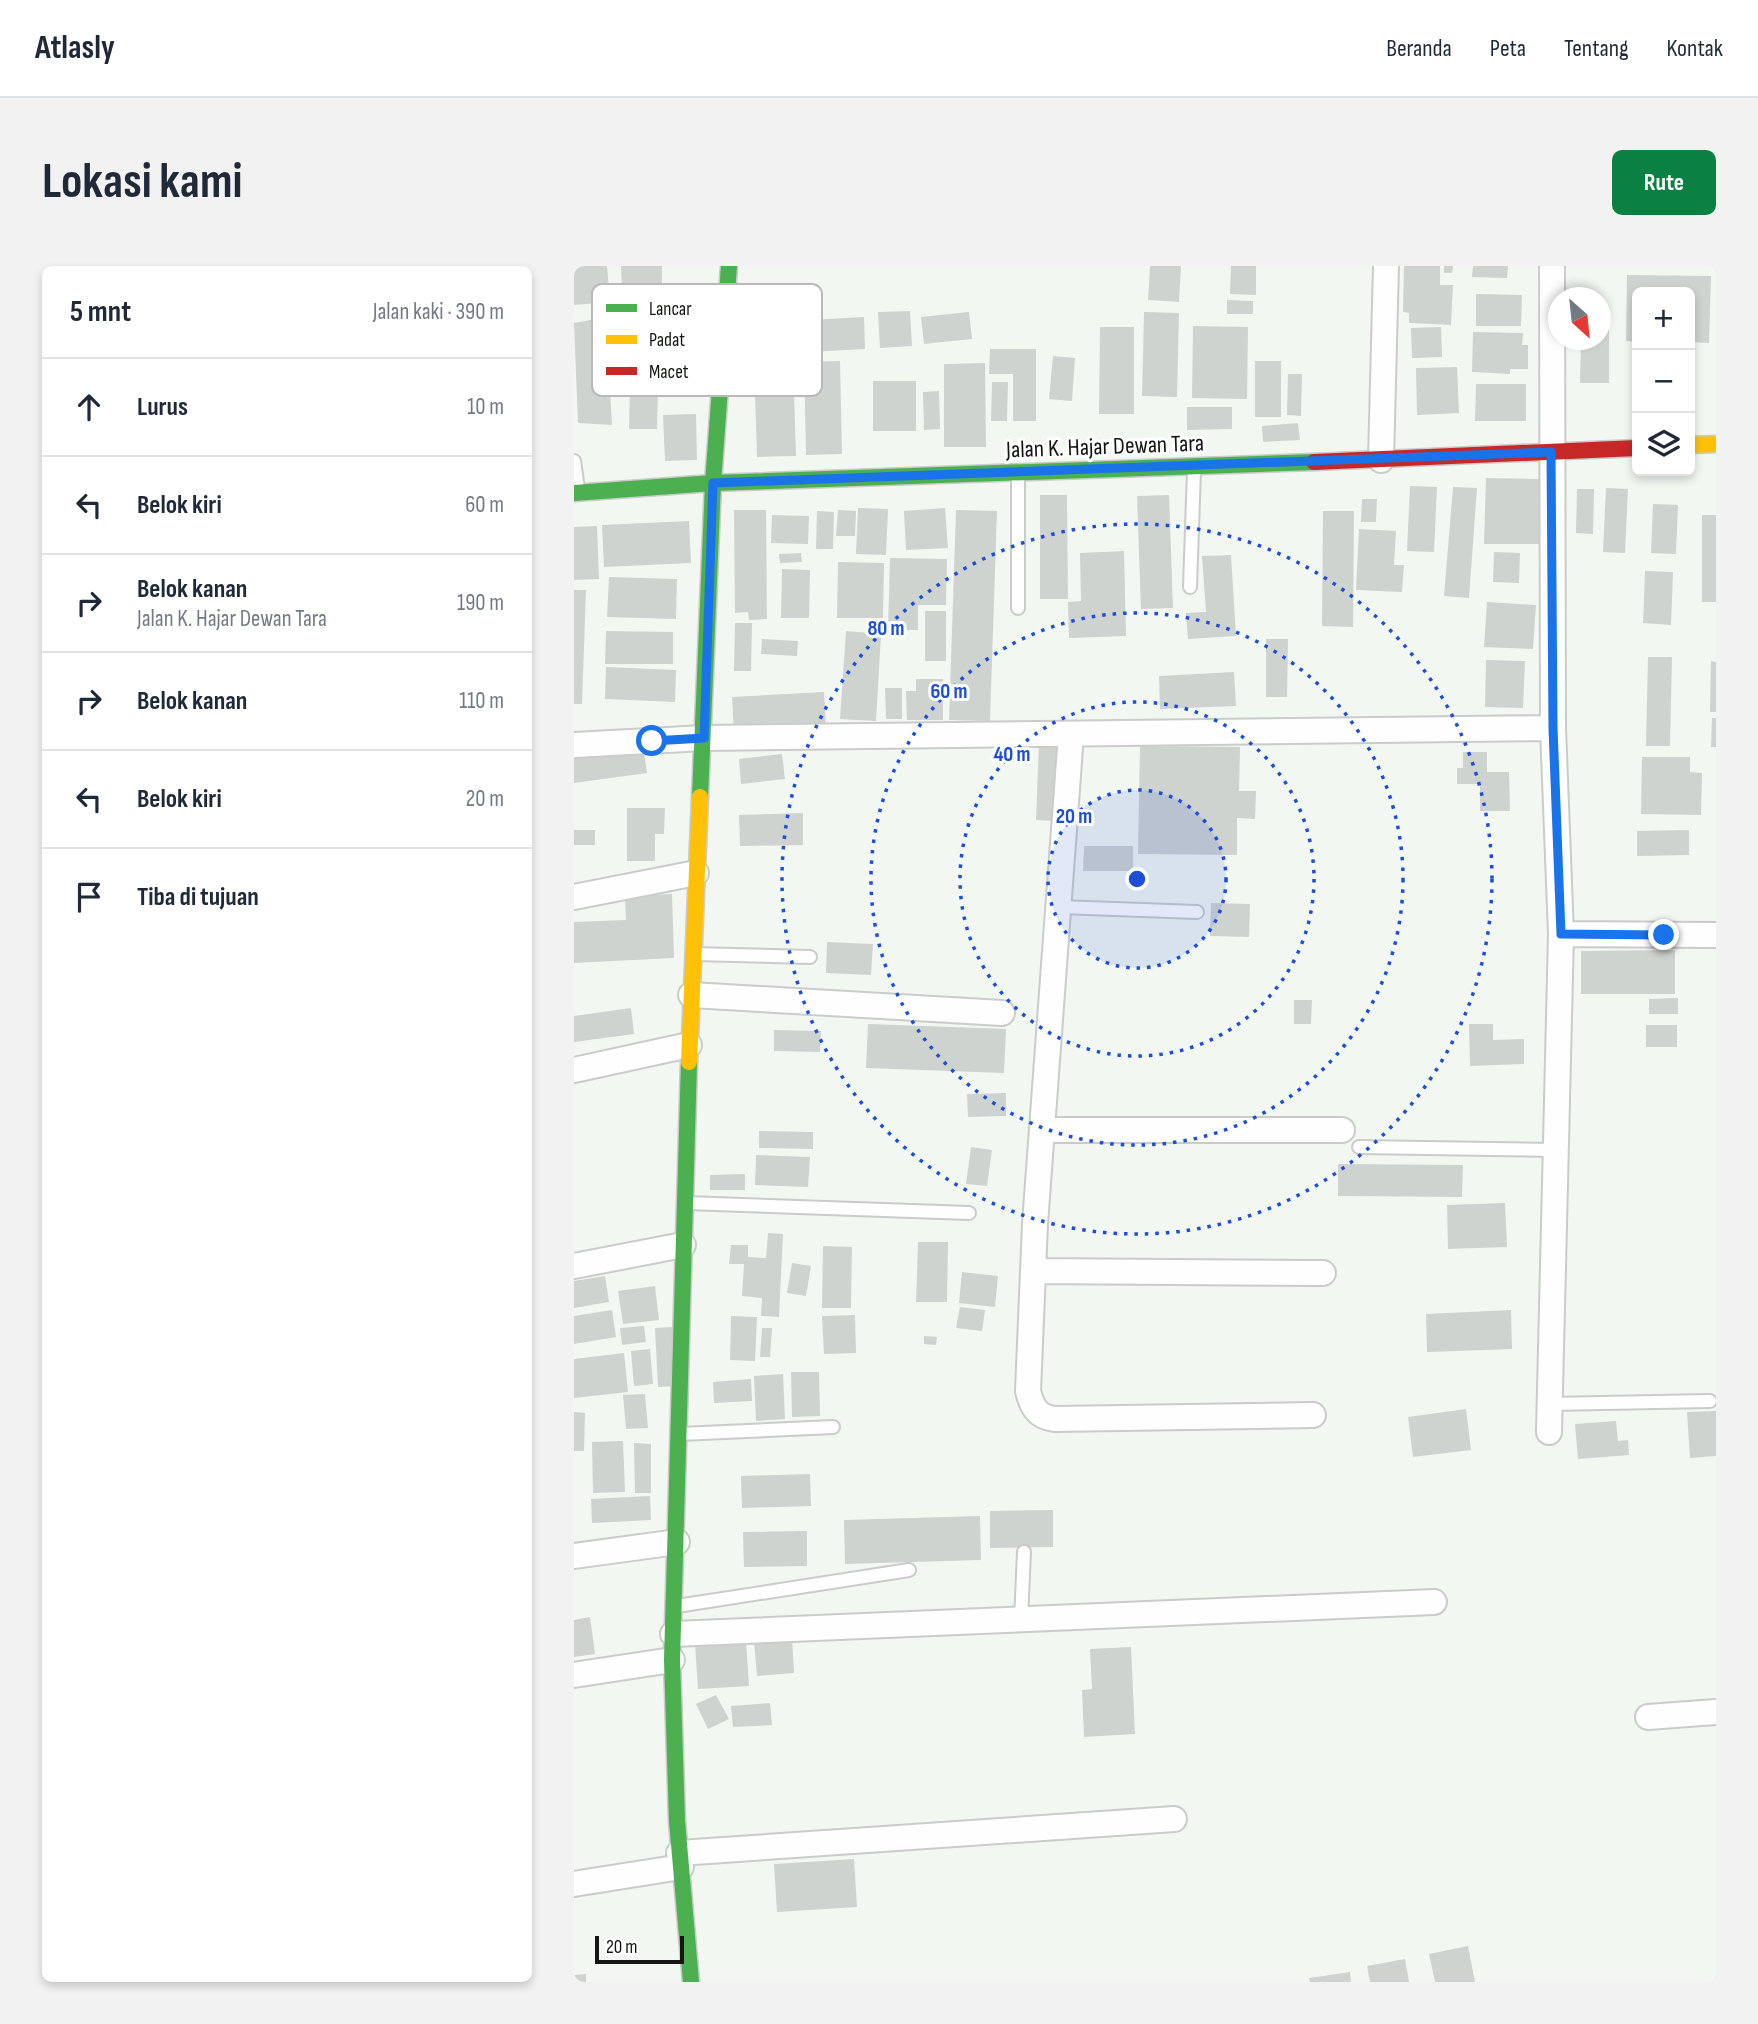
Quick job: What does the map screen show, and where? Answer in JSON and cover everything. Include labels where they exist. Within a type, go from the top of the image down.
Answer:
[{"type":"street","points":[[728,284],[729,266]]},
{"type":"street","points":[[1381,460],[1386,266]]},
{"type":"street","points":[[1549,1432],[1561,934],[1553,728],[1552,266]]},
{"type":"street","points":[[691,1982],[680,1860],[672,1660],[689,1045],[713,483],[719,396]]},
{"type":"street","points":[[1695,445],[1716,444]]},
{"type":"street","name":"Jalan K. Hajar Dewan Tara","points":[[576,493],[713,483],[1381,460],[1632,448]]},
{"type":"street","points":[[574,745],[704,738],[1553,728]]},
{"type":"street","points":[[1071,734],[1033,1271],[1028,1391],[1031,1405],[1039,1414],[1055,1419],[1313,1415]]},
{"type":"street","points":[[574,897],[696,873]]},
{"type":"street","points":[[1561,934],[1716,935]]},
{"type":"street","points":[[691,995],[1002,1013]]},
{"type":"street","points":[[574,1070],[689,1045]]},
{"type":"street","points":[[1042,1130],[1350,1139]]},
{"type":"street","points":[[574,1266],[683,1245]]},
{"type":"street","points":[[1033,1271],[1323,1273]]},
{"type":"street","points":[[574,1556],[677,1542]]},
{"type":"street","points":[[673,1634],[1434,1602]]},
{"type":"street","points":[[574,1675],[672,1660]]},
{"type":"street","points":[[1647,1717],[1716,1712]]},
{"type":"street","points":[[574,1884],[680,1860],[1174,1819]]},
{"type":"lane","points":[[574,461],[576,493]]},
{"type":"lane","points":[[1190,587],[1194,466]]},
{"type":"lane","points":[[1018,472],[1018,608]]},
{"type":"lane","points":[[1059,907],[1197,912]]},
{"type":"lane","points":[[693,954],[810,957]]},
{"type":"lane","points":[[1350,1139],[1556,1150]]},
{"type":"lane","points":[[684,1203],[969,1213]]},
{"type":"lane","points":[[1550,1404],[1710,1401]]},
{"type":"lane","points":[[679,1434],[834,1427]]},
{"type":"lane","points":[[1021,1619],[1024,1552]]},
{"type":"lane","points":[[674,1606],[908,1570]]},
{"type":"building","points":[[574,266],[607,266],[608,284],[592,284],[592,304],[574,305]]},
{"type":"building","points":[[621,266],[662,266],[662,284],[622,284]]},
{"type":"building","points":[[1150,266],[1181,266],[1179,302],[1148,300]]},
{"type":"building","points":[[1231,266],[1256,266],[1256,295],[1230,294]]},
{"type":"building","points":[[1404,266],[1440,266],[1440,285],[1453,285],[1451,325],[1409,323],[1409,313],[1403,312]]},
{"type":"building","points":[[1444,266],[1453,266],[1452,273],[1444,273]]},
{"type":"building","points":[[1473,266],[1508,266],[1507,278],[1472,277]]},
{"type":"building","points":[[1627,275],[1711,276],[1709,343],[1695,342],[1695,287],[1632,287],[1632,342],[1626,341]]},
{"type":"building","points":[[1476,294],[1522,295],[1521,326],[1476,326]]},
{"type":"building","points":[[1227,300],[1253,301],[1253,314],[1227,314]]},
{"type":"building","points":[[910,311],[912,346],[880,348],[878,312]]},
{"type":"building","points":[[969,312],[972,339],[924,344],[921,317]]},
{"type":"building","points":[[1144,312],[1179,313],[1177,397],[1142,396]]},
{"type":"building","points":[[864,317],[865,349],[822,351],[822,319]]},
{"type":"building","points":[[592,320],[592,396],[610,396],[612,425],[578,423],[574,323]]},
{"type":"building","points":[[1193,326],[1248,327],[1247,399],[1192,398]]},
{"type":"building","points":[[1100,327],[1134,327],[1134,414],[1099,414]]},
{"type":"building","points":[[1441,327],[1442,357],[1412,358],[1411,328]]},
{"type":"building","points":[[1473,332],[1523,333],[1522,345],[1528,345],[1528,369],[1510,369],[1510,374],[1472,372]]},
{"type":"building","points":[[990,349],[1036,349],[1036,421],[1013,421],[1013,374],[989,374]]},
{"type":"building","points":[[1581,350],[1609,350],[1609,383],[1580,383]]},
{"type":"building","points":[[1053,356],[1075,358],[1072,401],[1049,399]]},
{"type":"building","points":[[840,361],[842,454],[806,455],[805,396],[822,396],[822,362]]},
{"type":"building","points":[[1255,361],[1281,361],[1281,417],[1255,417]]},
{"type":"building","points":[[985,363],[986,447],[944,447],[944,364]]},
{"type":"building","points":[[1457,367],[1459,413],[1417,415],[1416,368]]},
{"type":"building","points":[[1288,374],[1302,374],[1301,416],[1287,415]]},
{"type":"building","points":[[873,381],[916,381],[916,431],[873,431]]},
{"type":"building","points":[[992,382],[1008,382],[1007,421],[991,421]]},
{"type":"building","points":[[1476,384],[1526,384],[1526,421],[1475,421]]},
{"type":"building","points":[[939,391],[940,429],[924,430],[923,392]]},
{"type":"building","points":[[630,396],[658,396],[657,429],[629,429]]},
{"type":"building","points":[[755,396],[794,396],[796,456],[757,457]]},
{"type":"building","points":[[1187,407],[1232,407],[1232,429],[1187,430]]},
{"type":"building","points":[[696,414],[697,460],[665,461],[663,415]]},
{"type":"building","points":[[1298,423],[1300,440],[1263,442],[1262,426]]},
{"type":"building","points":[[1486,478],[1540,479],[1539,544],[1484,544]]},
{"type":"building","points":[[1410,486],[1437,487],[1434,552],[1407,551]]},
{"type":"building","points":[[1453,487],[1477,488],[1469,598],[1444,596]]},
{"type":"building","points":[[1606,488],[1628,489],[1625,553],[1603,552]]},
{"type":"building","points":[[1577,489],[1594,489],[1593,534],[1576,533]]},
{"type":"building","points":[[1040,495],[1067,495],[1068,599],[1040,599]]},
{"type":"building","points":[[1169,495],[1173,608],[1141,609],[1137,496]]},
{"type":"building","points":[[1362,499],[1377,499],[1376,522],[1361,522]]},
{"type":"building","points":[[1653,504],[1678,505],[1676,554],[1651,553]]},
{"type":"building","points":[[858,508],[888,509],[886,555],[856,554]]},
{"type":"building","points":[[945,508],[948,548],[906,550],[904,511]]},
{"type":"building","points":[[734,510],[766,510],[767,619],[749,620],[748,612],[735,613]]},
{"type":"building","points":[[838,510],[856,511],[855,536],[836,536]]},
{"type":"building","points":[[956,510],[997,511],[990,721],[949,720]]},
{"type":"building","points":[[817,511],[834,512],[833,549],[816,549]]},
{"type":"building","points":[[1323,511],[1354,511],[1353,627],[1322,626]]},
{"type":"building","points":[[772,515],[809,516],[808,544],[771,543]]},
{"type":"building","points":[[1702,515],[1716,515],[1716,602],[1702,602]]},
{"type":"building","points":[[689,521],[691,563],[604,567],[602,525]]},
{"type":"building","points":[[597,526],[599,579],[574,580],[574,527]]},
{"type":"building","points":[[1359,529],[1396,531],[1394,565],[1404,565],[1402,592],[1356,590]]},
{"type":"building","points":[[1124,551],[1126,636],[1069,638],[1068,602],[1081,601],[1080,553]]},
{"type":"building","points":[[1494,552],[1520,553],[1519,583],[1493,582]]},
{"type":"building","points":[[801,553],[802,562],[780,563],[779,554]]},
{"type":"building","points":[[1231,555],[1236,636],[1188,639],[1186,613],[1206,612],[1202,556]]},
{"type":"building","points":[[890,558],[947,559],[946,605],[918,605],[918,630],[888,630]]},
{"type":"building","points":[[838,562],[884,563],[883,618],[837,618]]},
{"type":"building","points":[[782,569],[810,570],[809,618],[781,618]]},
{"type":"building","points":[[1645,571],[1673,572],[1671,625],[1643,623]]},
{"type":"building","points":[[609,577],[677,579],[676,619],[607,617]]},
{"type":"building","points":[[574,590],[586,590],[582,704],[574,704]]},
{"type":"building","points":[[1487,602],[1536,605],[1533,649],[1484,647]]},
{"type":"building","points":[[925,611],[946,611],[946,661],[925,661]]},
{"type":"building","points":[[735,623],[752,623],[751,671],[734,671]]},
{"type":"building","points":[[606,631],[673,632],[673,664],[605,664]]},
{"type":"building","points":[[846,631],[881,634],[876,721],[840,719]]},
{"type":"building","points":[[762,639],[798,641],[797,656],[761,654]]},
{"type":"building","points":[[1266,639],[1288,639],[1287,697],[1266,697]]},
{"type":"building","points":[[1648,657],[1672,657],[1670,746],[1646,746]]},
{"type":"building","points":[[1486,660],[1525,661],[1523,708],[1485,707]]},
{"type":"building","points":[[1711,661],[1716,662],[1716,712],[1710,712]]},
{"type":"building","points":[[606,667],[676,670],[675,702],[605,699]]},
{"type":"building","points":[[1234,672],[1236,706],[1160,709],[1159,676]]},
{"type":"building","points":[[916,679],[943,679],[943,720],[907,720],[906,691],[916,691]]},
{"type":"building","points":[[885,688],[902,688],[902,719],[886,719]]},
{"type":"building","points":[[824,692],[826,728],[734,732],[732,697]]},
{"type":"building","points":[[1712,718],[1716,718],[1716,747],[1711,747]]},
{"type":"building","points":[[1039,744],[1058,745],[1054,821],[1036,820]]},
{"type":"building","points":[[643,746],[647,773],[574,783],[574,755]]},
{"type":"building","points":[[1140,746],[1240,747],[1239,791],[1256,791],[1255,819],[1237,818],[1237,855],[1138,854]]},
{"type":"building","points":[[1463,752],[1487,752],[1487,772],[1509,772],[1510,811],[1480,811],[1480,784],[1457,784],[1457,768],[1463,768]]},
{"type":"building","points":[[782,754],[785,779],[741,784],[739,759]]},
{"type":"building","points":[[1642,757],[1690,757],[1690,772],[1702,773],[1701,815],[1641,814]]},
{"type":"building","points":[[627,808],[665,808],[664,834],[655,834],[655,861],[627,861]]},
{"type":"building","points":[[803,813],[803,845],[740,846],[739,815]]},
{"type":"building","points":[[574,830],[595,830],[595,845],[574,845]]},
{"type":"building","points":[[1689,830],[1689,855],[1637,856],[1637,831]]},
{"type":"building","points":[[1084,846],[1133,846],[1133,871],[1083,871]]},
{"type":"building","points":[[672,894],[674,958],[574,963],[574,922],[626,920],[625,896]]},
{"type":"building","points":[[1211,903],[1250,904],[1249,937],[1210,936]]},
{"type":"building","points":[[827,942],[873,944],[871,975],[826,973]]},
{"type":"building","points":[[1675,950],[1675,994],[1581,994],[1581,951]]},
{"type":"building","points":[[1678,998],[1678,1014],[1649,1014],[1649,999]]},
{"type":"building","points":[[1294,1000],[1312,1000],[1311,1024],[1294,1024]]},
{"type":"building","points":[[631,1008],[634,1034],[574,1042],[574,1016]]},
{"type":"building","points":[[868,1024],[1006,1029],[1004,1073],[866,1068]]},
{"type":"building","points":[[1469,1024],[1493,1024],[1493,1040],[1524,1039],[1524,1064],[1470,1066]]},
{"type":"building","points":[[1646,1025],[1677,1025],[1677,1047],[1646,1047]]},
{"type":"building","points":[[774,1030],[821,1031],[820,1052],[774,1051]]},
{"type":"building","points":[[1006,1093],[1006,1116],[968,1117],[967,1094]]},
{"type":"building","points":[[759,1131],[813,1132],[813,1149],[759,1148]]},
{"type":"building","points":[[971,1147],[992,1150],[987,1186],[966,1184]]},
{"type":"building","points":[[756,1155],[810,1157],[808,1187],[755,1185]]},
{"type":"building","points":[[1338,1164],[1463,1165],[1462,1197],[1338,1196]]},
{"type":"building","points":[[745,1174],[745,1190],[710,1190],[710,1175]]},
{"type":"building","points":[[1505,1203],[1507,1247],[1448,1249],[1447,1205]]},
{"type":"building","points":[[768,1233],[783,1234],[779,1317],[761,1316],[762,1298],[742,1296],[744,1264],[729,1264],[731,1245],[748,1245],[748,1257],[766,1258]]},
{"type":"building","points":[[918,1242],[948,1242],[947,1302],[916,1302]]},
{"type":"building","points":[[823,1246],[852,1247],[851,1308],[822,1308]]},
{"type":"building","points":[[792,1263],[811,1266],[806,1296],[787,1293]]},
{"type":"building","points":[[962,1272],[998,1276],[995,1307],[959,1303]]},
{"type":"building","points":[[605,1276],[609,1302],[574,1308],[574,1281]]},
{"type":"building","points":[[655,1286],[659,1320],[623,1324],[618,1291]]},
{"type":"building","points":[[960,1307],[985,1310],[982,1331],[956,1328]]},
{"type":"building","points":[[612,1310],[616,1337],[574,1344],[574,1316]]},
{"type":"building","points":[[1511,1310],[1512,1349],[1427,1352],[1426,1314]]},
{"type":"building","points":[[855,1315],[856,1353],[824,1354],[822,1316]]},
{"type":"building","points":[[731,1316],[757,1317],[755,1361],[730,1360]]},
{"type":"building","points":[[644,1326],[646,1342],[622,1345],[620,1328]]},
{"type":"building","points":[[672,1327],[675,1386],[658,1387],[655,1328]]},
{"type":"building","points":[[762,1328],[772,1328],[770,1357],[760,1357]]},
{"type":"building","points":[[924,1336],[937,1337],[936,1345],[924,1344]]},
{"type":"building","points":[[650,1349],[653,1384],[634,1386],[631,1351]]},
{"type":"building","points":[[624,1353],[628,1392],[574,1398],[574,1359]]},
{"type":"building","points":[[791,1372],[819,1372],[820,1416],[792,1417]]},
{"type":"building","points":[[783,1374],[785,1419],[756,1421],[754,1376]]},
{"type":"building","points":[[751,1379],[752,1401],[714,1403],[713,1382]]},
{"type":"building","points":[[645,1394],[648,1428],[626,1429],[623,1395]]},
{"type":"building","points":[[1466,1409],[1471,1450],[1413,1457],[1408,1417]]},
{"type":"building","points":[[1716,1411],[1716,1456],[1690,1458],[1687,1412]]},
{"type":"building","points":[[574,1412],[585,1413],[584,1451],[574,1451]]},
{"type":"building","points":[[1616,1421],[1618,1441],[1628,1440],[1629,1455],[1578,1459],[1575,1424]]},
{"type":"building","points":[[623,1441],[625,1492],[593,1493],[592,1442]]},
{"type":"building","points":[[634,1443],[651,1444],[651,1493],[635,1493]]},
{"type":"building","points":[[810,1474],[811,1506],[742,1508],[741,1476]]},
{"type":"building","points":[[650,1496],[651,1520],[592,1523],[591,1499]]},
{"type":"building","points":[[1053,1510],[1053,1547],[990,1548],[990,1511]]},
{"type":"building","points":[[980,1516],[981,1560],[845,1564],[844,1520]]},
{"type":"building","points":[[807,1531],[807,1566],[744,1567],[743,1532]]},
{"type":"building","points":[[590,1617],[595,1654],[574,1657],[574,1620]]},
{"type":"building","points":[[792,1638],[794,1673],[757,1676],[754,1641]]},
{"type":"building","points":[[746,1641],[749,1686],[698,1689],[695,1644]]},
{"type":"building","points":[[1131,1647],[1135,1734],[1084,1737],[1082,1690],[1092,1689],[1090,1649]]},
{"type":"building","points":[[716,1695],[729,1719],[708,1729],[696,1704]]},
{"type":"building","points":[[770,1703],[772,1725],[733,1727],[731,1706]]},
{"type":"building","points":[[854,1859],[857,1907],[777,1912],[774,1864]]},
{"type":"building","points":[[1468,1946],[1475,1982],[1435,1982],[1429,1954]]},
{"type":"building","points":[[1405,1959],[1409,1982],[1370,1982],[1367,1966]]},
{"type":"building","points":[[1350,1972],[1351,1982],[1310,1982],[1309,1978]]},
{"type":"building","points":[[586,1974],[586,1982],[574,1982],[574,1975]]},
{"type":"traffic: fast","points":[[728,284],[729,266]]},
{"type":"traffic: fast","points":[[700,797],[713,483],[719,396]]},
{"type":"traffic: fast","points":[[574,493],[713,483],[1314,462]]},
{"type":"traffic: fast","points":[[689,1062],[672,1660],[677,1821],[691,1982]]},
{"type":"traffic: slow","points":[[1695,445],[1716,444]]},
{"type":"traffic: slow","points":[[689,1062],[700,797]]},
{"type":"traffic: jam","points":[[1314,462],[1632,448]]},
{"type":"route","points":[[652,741],[704,738],[713,483],[1551,452],[1553,728],[1561,934],[1664,935]]}]
